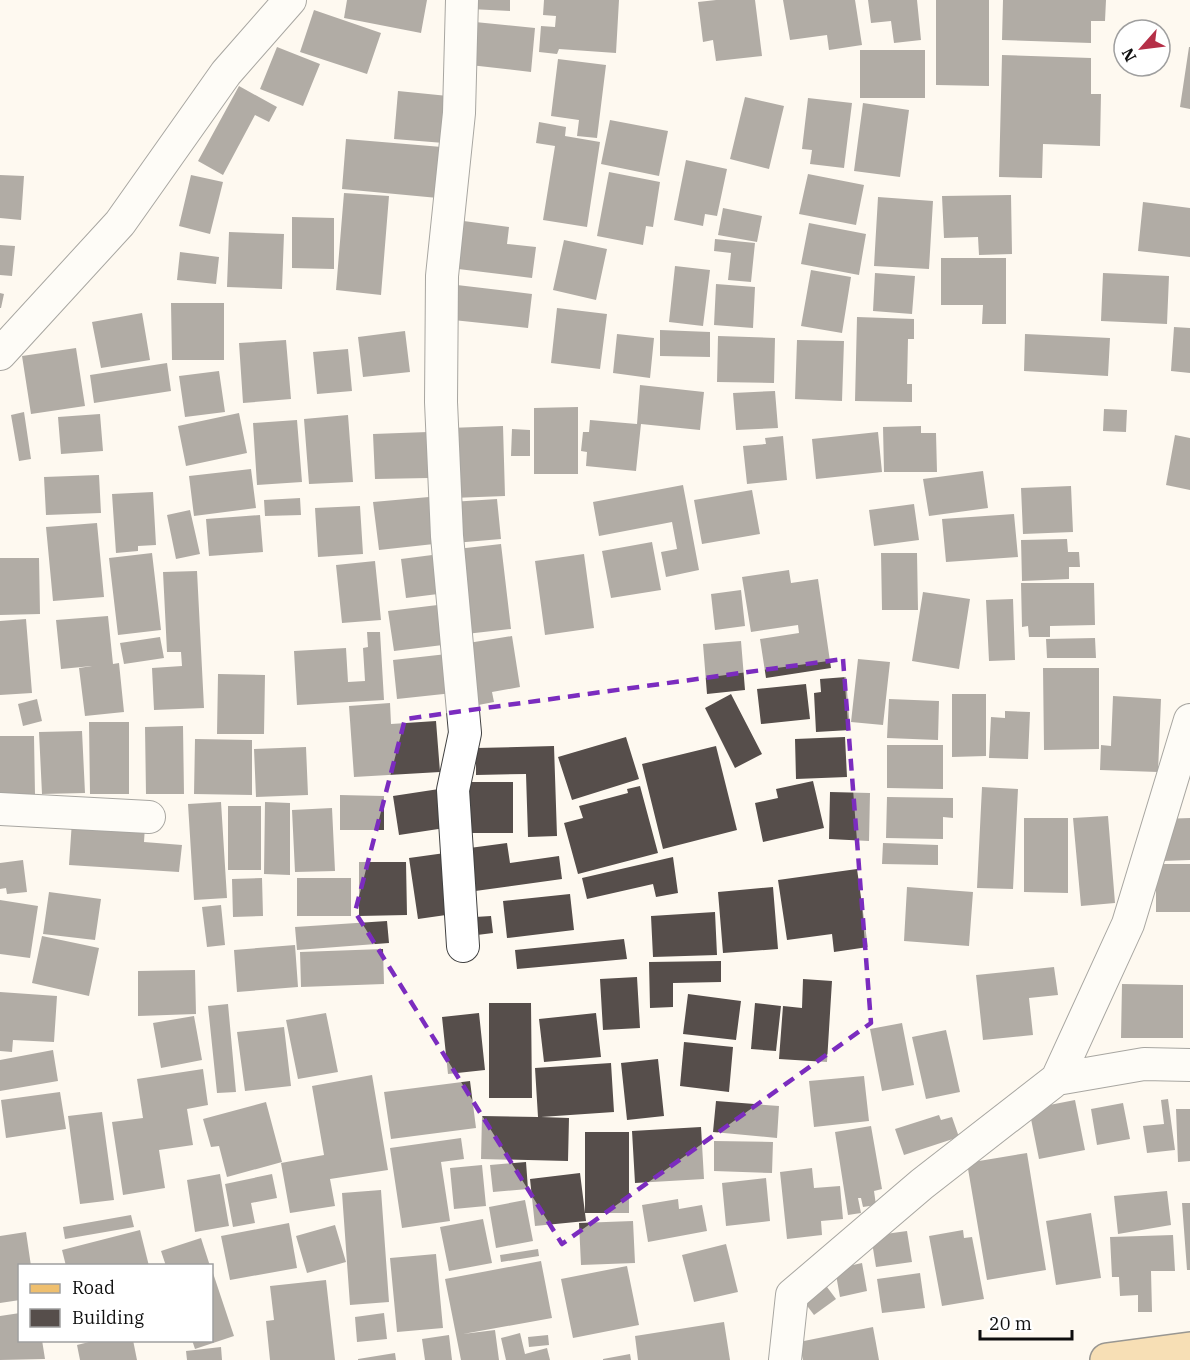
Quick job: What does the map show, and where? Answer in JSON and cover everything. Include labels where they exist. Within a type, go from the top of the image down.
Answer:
[{"type":"main road","points":[[1107,1360],[1190,1349]]},
{"type":"street","points":[[0,354],[120,223],[226,73],[290,0]]},
{"type":"street","points":[[462,0],[459,113],[442,276],[441,402],[447,536],[465,733],[453,790],[463,946]]},
{"type":"street","points":[[785,1360],[792,1295],[922,1184],[1057,1079],[1128,924],[1190,720]]},
{"type":"street","points":[[0,809],[149,817]]},
{"type":"street","points":[[1057,1079],[1144,1064],[1190,1065]]},
{"type":"highlighted area","points":[[843,659],[871,1023],[562,1244],[355,912],[405,719]]},
{"type":"building","points":[[347,0],[427,0],[421,33],[344,18]]},
{"type":"building","points":[[470,0],[510,0],[510,11],[470,9]]},
{"type":"building","points":[[544,0],[619,0],[616,53],[559,49],[557,54],[539,52],[541,26],[555,27],[556,16],[543,15]]},
{"type":"building","points":[[755,0],[762,56],[716,61],[713,40],[703,42],[698,2]]},
{"type":"building","points":[[783,0],[855,0],[862,45],[829,50],[827,35],[790,40]]},
{"type":"building","points":[[868,0],[917,0],[921,40],[894,43],[891,21],[871,23]]},
{"type":"building","points":[[936,0],[989,0],[989,86],[936,85]]},
{"type":"building","points":[[1003,0],[1106,0],[1105,21],[1091,21],[1091,43],[1002,40]]},
{"type":"building","points":[[314,10],[381,33],[367,74],[300,52]]},
{"type":"building","points":[[475,22],[535,28],[531,72],[470,65]]},
{"type":"building","points":[[277,47],[320,64],[303,106],[260,89]]},
{"type":"building","points":[[1190,47],[1190,109],[1180,107]]},
{"type":"building","points":[[860,50],[925,50],[925,98],[860,98]]},
{"type":"building","points":[[1002,55],[1091,58],[1091,94],[1101,94],[1100,146],[1043,144],[1042,178],[999,177]]},
{"type":"building","points":[[558,59],[606,65],[597,138],[577,136],[579,120],[551,116]]},
{"type":"building","points":[[239,86],[277,107],[269,122],[255,115],[223,175],[198,161]]},
{"type":"building","points":[[398,91],[448,96],[444,143],[394,139]]},
{"type":"building","points":[[745,97],[784,106],[769,169],[730,159]]},
{"type":"building","points":[[808,98],[852,103],[844,168],[810,164],[812,150],[802,149]]},
{"type":"building","points":[[863,103],[909,110],[900,177],[854,171]]},
{"type":"building","points":[[610,120],[668,131],[659,176],[601,164]]},
{"type":"building","points":[[539,122],[566,127],[565,136],[600,142],[587,227],[543,220],[555,146],[536,143]]},
{"type":"building","points":[[346,139],[442,147],[438,198],[342,189]]},
{"type":"building","points":[[686,160],[727,169],[717,216],[705,214],[703,226],[674,220]]},
{"type":"building","points":[[609,172],[660,182],[653,227],[646,226],[643,245],[597,236]]},
{"type":"building","points":[[808,174],[864,185],[856,225],[799,214]]},
{"type":"building","points":[[0,175],[24,176],[21,220],[0,218]]},
{"type":"building","points":[[191,175],[223,182],[210,234],[179,226]]},
{"type":"building","points":[[344,193],[389,196],[381,295],[336,290]]},
{"type":"building","points":[[1011,195],[1012,254],[979,255],[978,237],[944,238],[942,196]]},
{"type":"building","points":[[878,197],[933,201],[929,269],[874,266]]},
{"type":"building","points":[[1143,202],[1190,208],[1190,257],[1138,251]]},
{"type":"building","points":[[723,208],[762,216],[757,242],[718,235]]},
{"type":"building","points":[[292,217],[334,218],[334,269],[292,268]]},
{"type":"building","points":[[456,220],[509,227],[507,244],[536,247],[532,278],[450,268]]},
{"type":"building","points":[[809,223],[866,234],[859,275],[801,264]]},
{"type":"building","points":[[229,232],[284,234],[282,289],[227,287]]},
{"type":"building","points":[[715,239],[755,243],[751,282],[728,280],[731,253],[714,251]]},
{"type":"building","points":[[564,240],[607,249],[596,300],[553,290]]},
{"type":"building","points":[[0,245],[15,246],[12,276],[0,275]]},
{"type":"building","points":[[180,252],[219,257],[216,284],[177,280]]},
{"type":"building","points":[[941,258],[1006,258],[1006,324],[982,324],[983,305],[941,305]]},
{"type":"building","points":[[675,266],[710,270],[703,326],[669,322]]},
{"type":"building","points":[[811,270],[851,277],[842,333],[801,326]]},
{"type":"building","points":[[875,273],[915,276],[912,314],[873,311]]},
{"type":"building","points":[[1103,273],[1169,276],[1167,324],[1101,321]]},
{"type":"building","points":[[716,284],[755,287],[753,328],[714,325]]},
{"type":"building","points":[[457,285],[532,294],[528,328],[453,320]]},
{"type":"building","points":[[0,293],[4,294],[1,308],[0,308]]},
{"type":"building","points":[[171,303],[224,303],[224,360],[172,360]]},
{"type":"building","points":[[557,308],[607,314],[600,369],[551,363]]},
{"type":"building","points":[[142,313],[150,360],[101,368],[92,322]]},
{"type":"building","points":[[857,317],[914,319],[914,339],[908,339],[907,384],[912,384],[912,402],[855,401]]},
{"type":"building","points":[[1174,327],[1190,328],[1190,373],[1171,371]]},
{"type":"building","points":[[660,330],[710,332],[710,357],[660,356]]},
{"type":"building","points":[[405,331],[410,372],[363,377],[358,337]]},
{"type":"building","points":[[617,334],[654,338],[650,378],[613,373]]},
{"type":"building","points":[[1025,334],[1110,338],[1108,376],[1024,371]]},
{"type":"building","points":[[718,336],[775,338],[774,383],[717,382]]},
{"type":"building","points":[[286,340],[291,399],[243,403],[239,343]]},
{"type":"building","points":[[797,340],[844,341],[842,401],[795,399]]},
{"type":"building","points":[[76,348],[85,406],[31,414],[22,356]]},
{"type":"building","points":[[348,349],[352,391],[317,394],[313,352]]},
{"type":"building","points":[[167,363],[171,391],[94,403],[90,375]]},
{"type":"building","points":[[219,371],[225,412],[185,417],[179,376]]},
{"type":"building","points":[[640,385],[704,392],[700,430],[641,424],[636,471],[586,466],[587,452],[581,451],[583,432],[589,432],[590,420],[637,424]]},
{"type":"building","points":[[775,391],[778,428],[736,430],[733,393]]},
{"type":"building","points":[[578,407],[578,474],[534,474],[534,408]]},
{"type":"building","points":[[1104,409],[1127,410],[1126,432],[1103,431]]},
{"type":"building","points":[[24,412],[31,459],[19,461],[11,415]]},
{"type":"building","points":[[239,413],[247,453],[186,466],[178,426]]},
{"type":"building","points":[[100,414],[103,451],[61,454],[58,417]]},
{"type":"building","points":[[348,415],[353,482],[309,484],[304,419]]},
{"type":"building","points":[[297,420],[302,482],[257,485],[253,423]]},
{"type":"building","points":[[503,426],[505,496],[452,498],[449,428]]},
{"type":"building","points":[[921,426],[921,433],[936,433],[937,472],[884,472],[883,427]]},
{"type":"building","points":[[512,429],[530,430],[530,456],[511,456]]},
{"type":"building","points":[[428,432],[429,478],[375,479],[373,434]]},
{"type":"building","points":[[878,432],[882,472],[816,479],[812,439]]},
{"type":"building","points":[[1175,435],[1190,438],[1190,490],[1166,485]]},
{"type":"building","points":[[783,436],[787,480],[747,484],[743,446],[766,444],[765,438]]},
{"type":"building","points":[[251,469],[256,508],[194,516],[189,476]]},
{"type":"building","points":[[983,471],[988,508],[929,516],[923,479]]},
{"type":"building","points":[[99,475],[101,513],[46,515],[44,477]]},
{"type":"building","points":[[683,485],[699,570],[666,577],[661,552],[677,549],[672,522],[599,536],[593,502]]},
{"type":"building","points":[[1071,486],[1073,532],[1023,534],[1021,488]]},
{"type":"building","points":[[752,490],[760,534],[702,544],[694,500]]},
{"type":"building","points":[[153,492],[156,545],[138,546],[138,551],[116,553],[112,494]]},
{"type":"building","points":[[429,497],[434,544],[379,550],[373,502]]},
{"type":"building","points":[[300,498],[301,515],[265,516],[264,500]]},
{"type":"building","points":[[497,499],[501,539],[454,543],[451,502]]},
{"type":"building","points":[[914,504],[919,540],[874,546],[869,510]]},
{"type":"building","points":[[360,506],[363,554],[318,557],[315,508]]},
{"type":"building","points":[[190,510],[200,554],[176,559],[167,515]]},
{"type":"building","points":[[1014,514],[1018,557],[946,562],[942,519]]},
{"type":"building","points":[[260,515],[263,552],[209,556],[206,519]]},
{"type":"building","points":[[97,523],[104,597],[53,601],[46,527]]},
{"type":"building","points":[[1067,539],[1068,552],[1079,552],[1080,567],[1069,567],[1069,579],[1022,581],[1021,540]]},
{"type":"building","points":[[652,542],[661,590],[611,598],[602,551]]},
{"type":"building","points":[[501,544],[511,629],[466,634],[457,549]]},
{"type":"building","points":[[152,553],[161,630],[118,635],[109,558]]},
{"type":"building","points":[[881,553],[917,553],[918,610],[882,610]]},
{"type":"building","points":[[440,554],[446,593],[406,598],[401,559]]},
{"type":"building","points":[[584,554],[594,628],[545,635],[535,561]]},
{"type":"building","points":[[0,558],[39,558],[40,614],[0,615]]},
{"type":"building","points":[[375,561],[381,620],[342,623],[336,565]]},
{"type":"building","points":[[789,570],[791,583],[818,579],[831,668],[766,678],[760,639],[799,633],[798,625],[751,632],[742,577]]},
{"type":"building","points":[[197,571],[204,708],[154,710],[152,668],[182,666],[181,652],[167,652],[163,572]]},
{"type":"building","points":[[1021,583],[1094,583],[1095,625],[1050,626],[1050,637],[1029,637],[1028,626],[1022,627]]},
{"type":"building","points":[[741,590],[745,626],[715,630],[711,594]]},
{"type":"building","points":[[923,592],[970,599],[959,669],[912,661]]},
{"type":"building","points":[[1013,599],[1015,660],[989,661],[986,600]]},
{"type":"building","points":[[446,604],[451,644],[394,651],[388,611]]},
{"type":"building","points":[[108,616],[113,664],[119,663],[124,712],[85,716],[79,668],[92,666],[61,669],[56,620]]},
{"type":"building","points":[[26,619],[32,693],[0,695],[0,621]]},
{"type":"building","points":[[367,632],[380,632],[384,700],[297,705],[294,651],[346,648],[348,682],[365,681],[363,648],[368,647]]},
{"type":"building","points":[[512,636],[520,687],[492,692],[494,702],[473,706],[462,644]]},
{"type":"building","points":[[160,637],[164,658],[124,664],[120,643]]},
{"type":"building","points":[[1095,638],[1096,658],[1047,658],[1046,639]]},
{"type":"building","points":[[741,641],[745,690],[707,694],[703,644]]},
{"type":"building","points":[[447,654],[453,693],[397,699],[393,660]]},
{"type":"building","points":[[858,659],[890,662],[883,725],[851,722]]},
{"type":"building","points":[[1043,668],[1099,668],[1099,749],[1044,750]]},
{"type":"building","points":[[218,674],[265,675],[264,734],[217,734]]},
{"type":"building","points":[[846,677],[850,730],[816,732],[814,693],[821,692],[820,679]]},
{"type":"building","points":[[806,684],[810,719],[761,724],[757,689]]},
{"type":"building","points":[[731,694],[762,754],[735,768],[705,708]]},
{"type":"building","points":[[952,694],[986,694],[986,756],[952,757]]},
{"type":"building","points":[[1113,696],[1161,699],[1158,772],[1100,770],[1101,745],[1111,746]]},
{"type":"building","points":[[37,699],[42,721],[23,726],[18,704]]},
{"type":"building","points":[[889,699],[939,701],[938,740],[887,738]]},
{"type":"building","points":[[390,703],[391,724],[436,721],[440,772],[354,777],[349,706]]},
{"type":"building","points":[[1005,711],[1030,712],[1028,759],[989,758],[991,717],[1005,718]]},
{"type":"building","points":[[89,722],[129,722],[129,794],[90,794]]},
{"type":"building","points":[[183,726],[184,794],[146,794],[145,727]]},
{"type":"building","points":[[82,731],[85,793],[42,794],[39,732]]},
{"type":"building","points":[[0,736],[34,736],[35,795],[0,795]]},
{"type":"building","points":[[626,737],[639,779],[572,800],[558,757]]},
{"type":"building","points":[[845,737],[847,777],[796,779],[795,739]]},
{"type":"building","points":[[195,739],[252,740],[252,795],[194,794]]},
{"type":"building","points":[[887,745],[943,745],[943,789],[887,788]]},
{"type":"building","points":[[554,746],[557,836],[528,837],[526,774],[476,775],[476,748]]},
{"type":"building","points":[[716,746],[737,830],[663,849],[642,764]]},
{"type":"building","points":[[306,747],[308,795],[256,797],[254,749]]},
{"type":"building","points":[[813,781],[824,828],[763,842],[755,803],[778,798],[776,789]]},
{"type":"building","points":[[469,782],[513,782],[513,833],[469,833]]},
{"type":"building","points":[[640,786],[658,853],[578,874],[564,823],[583,818],[579,806],[628,793],[627,789]]},
{"type":"building","points":[[982,787],[1018,789],[1013,889],[977,888]]},
{"type":"building","points":[[439,789],[445,828],[399,835],[393,796]]},
{"type":"building","points":[[830,792],[870,793],[869,841],[829,839]]},
{"type":"building","points":[[340,795],[384,796],[384,830],[340,830]]},
{"type":"building","points":[[887,797],[953,798],[953,818],[943,817],[943,839],[886,838]]},
{"type":"building","points":[[221,802],[227,898],[194,900],[188,804]]},
{"type":"building","points":[[265,802],[290,803],[290,875],[264,874]]},
{"type":"building","points":[[228,806],[261,806],[261,870],[228,870]]},
{"type":"building","points":[[332,808],[335,871],[295,872],[292,810]]},
{"type":"building","points":[[1108,816],[1115,903],[1081,906],[1073,818]]},
{"type":"building","points":[[1024,818],[1068,818],[1068,893],[1024,892]]},
{"type":"building","points":[[1190,818],[1190,860],[1163,861],[1162,819]]},
{"type":"building","points":[[72,821],[145,826],[144,842],[182,845],[179,872],[69,865]]},
{"type":"building","points":[[507,843],[510,863],[559,856],[562,879],[468,892],[462,849]]},
{"type":"building","points":[[883,843],[938,845],[938,865],[882,864]]},
{"type":"building","points":[[445,853],[453,914],[418,919],[409,858]]},
{"type":"building","points":[[673,857],[678,893],[656,897],[653,884],[587,899],[582,878]]},
{"type":"building","points":[[23,860],[27,892],[7,894],[6,888],[0,889],[0,863]]},
{"type":"building","points":[[359,862],[406,862],[407,915],[359,916]]},
{"type":"building","points":[[1156,864],[1190,864],[1190,912],[1156,912]]},
{"type":"building","points":[[857,869],[868,947],[834,952],[832,934],[787,940],[778,880]]},
{"type":"building","points":[[262,878],[263,916],[233,917],[232,879]]},
{"type":"building","points":[[297,878],[351,878],[351,916],[297,916]]},
{"type":"building","points":[[773,887],[778,949],[723,953],[718,892]]},
{"type":"building","points":[[907,887],[973,892],[969,946],[904,941]]},
{"type":"building","points":[[49,892],[101,899],[95,940],[43,934]]},
{"type":"building","points":[[570,894],[574,930],[507,938],[503,901]]},
{"type":"building","points":[[0,900],[38,906],[30,958],[0,954]]},
{"type":"building","points":[[221,905],[225,945],[207,947],[202,907]]},
{"type":"building","points":[[715,912],[717,955],[653,957],[651,916]]},
{"type":"building","points":[[491,916],[493,933],[477,935],[475,917]]},
{"type":"building","points":[[387,921],[389,943],[297,950],[295,927]]},
{"type":"building","points":[[42,936],[99,948],[89,996],[32,983]]},
{"type":"building","points":[[624,939],[627,959],[517,969],[515,950]]},
{"type":"building","points":[[295,945],[298,987],[237,992],[234,950]]},
{"type":"building","points":[[383,949],[384,984],[301,987],[300,952]]},
{"type":"building","points":[[721,961],[721,982],[673,983],[673,1007],[650,1008],[649,962]]},
{"type":"building","points":[[1054,967],[1058,995],[1029,998],[1033,1035],[983,1040],[976,975]]},
{"type":"building","points":[[195,970],[196,1014],[138,1016],[138,971]]},
{"type":"building","points":[[637,977],[640,1028],[603,1030],[600,979]]},
{"type":"building","points":[[803,979],[832,981],[827,1062],[779,1059],[783,1006],[802,1008]]},
{"type":"building","points":[[1122,984],[1183,985],[1183,1038],[1121,1038]]},
{"type":"building","points":[[0,992],[57,996],[54,1042],[13,1040],[12,1052],[0,1051]]},
{"type":"building","points":[[688,994],[741,1001],[736,1040],[683,1034]]},
{"type":"building","points":[[489,1003],[531,1003],[532,1098],[489,1098]]},
{"type":"building","points":[[755,1003],[781,1006],[776,1051],[751,1049]]},
{"type":"building","points":[[228,1004],[236,1092],[217,1093],[208,1006]]},
{"type":"building","points":[[326,1013],[338,1072],[298,1079],[286,1020]]},
{"type":"building","points":[[479,1013],[485,1070],[448,1074],[442,1017]]},
{"type":"building","points":[[596,1013],[601,1057],[544,1062],[539,1019]]},
{"type":"building","points":[[194,1016],[202,1060],[161,1068],[153,1023]]},
{"type":"building","points":[[902,1023],[914,1085],[882,1091],[870,1029]]},
{"type":"building","points":[[284,1027],[291,1086],[245,1091],[237,1032]]},
{"type":"building","points":[[946,1030],[960,1092],[926,1099],[912,1037]]},
{"type":"building","points":[[684,1042],[733,1047],[729,1092],[680,1086]]},
{"type":"building","points":[[53,1050],[58,1081],[0,1091],[0,1060]]},
{"type":"building","points":[[658,1059],[664,1116],[627,1120],[621,1063]]},
{"type":"building","points":[[611,1063],[614,1112],[541,1117],[569,1118],[568,1161],[481,1159],[482,1116],[538,1117],[535,1068]]},
{"type":"building","points":[[203,1069],[208,1105],[187,1109],[193,1145],[159,1150],[165,1188],[123,1195],[112,1122],[143,1118],[137,1079]]},
{"type":"building","points":[[372,1075],[388,1170],[330,1179],[335,1206],[290,1213],[281,1163],[324,1155],[312,1086]]},
{"type":"building","points":[[864,1076],[869,1121],[814,1127],[809,1081]]},
{"type":"building","points":[[470,1081],[476,1128],[391,1139],[384,1092]]},
{"type":"building","points":[[60,1092],[66,1129],[6,1138],[1,1100]]},
{"type":"building","points":[[1168,1099],[1175,1150],[1147,1153],[1143,1126],[1164,1124],[1161,1100]]},
{"type":"building","points":[[1075,1100],[1085,1150],[1039,1159],[1029,1109]]},
{"type":"building","points":[[716,1101],[779,1106],[777,1138],[713,1132]]},
{"type":"building","points":[[266,1102],[282,1162],[227,1177],[219,1146],[211,1147],[203,1119]]},
{"type":"building","points":[[1123,1103],[1130,1139],[1097,1145],[1091,1109]]},
{"type":"building","points":[[1176,1109],[1190,1109],[1190,1161],[1178,1162]]},
{"type":"building","points":[[102,1112],[114,1200],[80,1204],[68,1116]]},
{"type":"building","points":[[939,1115],[941,1120],[952,1117],[959,1137],[904,1155],[895,1129]]},
{"type":"building","points":[[871,1126],[882,1189],[874,1191],[876,1205],[863,1207],[861,1198],[858,1198],[861,1213],[848,1215],[835,1132]]},
{"type":"building","points":[[701,1127],[704,1179],[635,1183],[632,1131]]},
{"type":"building","points":[[585,1132],[629,1132],[629,1213],[585,1213]]},
{"type":"building","points":[[461,1138],[464,1159],[441,1162],[450,1221],[402,1228],[390,1148]]},
{"type":"building","points":[[714,1141],[773,1142],[772,1173],[714,1171]]},
{"type":"building","points":[[1027,1153],[1046,1270],[987,1280],[967,1163]]},
{"type":"building","points":[[526,1162],[528,1189],[493,1192],[490,1165]]},
{"type":"building","points":[[482,1165],[486,1206],[454,1209],[450,1168]]},
{"type":"building","points":[[812,1168],[814,1188],[840,1186],[843,1219],[821,1221],[822,1235],[787,1239],[780,1172]]},
{"type":"building","points":[[580,1173],[586,1221],[535,1226],[530,1179]]},
{"type":"building","points":[[220,1174],[229,1226],[195,1232],[187,1180]]},
{"type":"building","points":[[272,1174],[277,1198],[251,1203],[255,1223],[233,1227],[225,1184]]},
{"type":"building","points":[[766,1178],[770,1221],[726,1226],[722,1183]]},
{"type":"building","points":[[381,1190],[389,1302],[350,1305],[342,1193]]},
{"type":"building","points":[[1167,1191],[1171,1225],[1118,1234],[1114,1196]]},
{"type":"building","points":[[678,1199],[679,1209],[702,1205],[707,1231],[648,1242],[642,1205]]},
{"type":"building","points":[[525,1200],[533,1241],[496,1248],[489,1207]]},
{"type":"building","points":[[1182,1203],[1190,1203],[1190,1270],[1187,1270]]},
{"type":"building","points":[[1091,1213],[1101,1278],[1056,1285],[1046,1221]]},
{"type":"building","points":[[131,1215],[134,1227],[65,1239],[63,1227]]},
{"type":"building","points":[[483,1219],[492,1263],[449,1271],[440,1227]]},
{"type":"building","points":[[633,1221],[635,1263],[581,1265],[579,1223]]},
{"type":"building","points":[[289,1223],[297,1268],[230,1280],[221,1236]]},
{"type":"building","points":[[335,1225],[346,1262],[307,1273],[296,1236]]},
{"type":"building","points":[[140,1230],[148,1264],[66,1264],[62,1250]]},
{"type":"building","points":[[963,1230],[964,1238],[972,1237],[984,1299],[942,1306],[929,1236]]},
{"type":"building","points":[[907,1231],[912,1262],[876,1267],[871,1236]]},
{"type":"building","points":[[26,1232],[31,1264],[18,1264],[18,1300],[0,1303],[0,1236]]},
{"type":"building","points":[[1173,1235],[1175,1271],[1151,1271],[1152,1312],[1138,1312],[1138,1295],[1120,1296],[1119,1277],[1112,1277],[1110,1237]]},
{"type":"building","points":[[201,1238],[209,1264],[165,1264],[161,1251]]},
{"type":"building","points":[[726,1244],[738,1292],[694,1302],[682,1255]]},
{"type":"building","points":[[538,1249],[539,1256],[501,1262],[500,1255]]},
{"type":"building","points":[[436,1254],[443,1328],[397,1332],[390,1258]]},
{"type":"building","points":[[541,1261],[552,1318],[463,1334],[495,1330],[499,1360],[461,1360],[445,1279]]},
{"type":"building","points":[[862,1263],[867,1291],[840,1297],[835,1269]]},
{"type":"building","points":[[627,1266],[639,1325],[573,1338],[561,1279]]},
{"type":"building","points":[[213,1273],[234,1336],[195,1349],[193,1342],[213,1342]]},
{"type":"building","points":[[920,1273],[925,1308],[882,1313],[877,1279]]},
{"type":"building","points":[[326,1280],[335,1360],[270,1360],[266,1321],[274,1320],[270,1286]]},
{"type":"building","points":[[824,1283],[836,1299],[814,1315],[802,1299]]},
{"type":"building","points":[[18,1313],[18,1342],[42,1342],[45,1359],[0,1360],[0,1316]]},
{"type":"building","points":[[384,1313],[387,1339],[357,1342],[355,1317]]},
{"type":"building","points":[[724,1322],[730,1360],[638,1360],[635,1336]]},
{"type":"building","points":[[873,1327],[879,1360],[803,1360],[799,1342]]},
{"type":"building","points":[[520,1333],[525,1354],[547,1348],[550,1360],[506,1360],[501,1338]]},
{"type":"building","points":[[449,1335],[452,1360],[425,1360],[422,1339]]},
{"type":"building","points":[[548,1335],[549,1345],[529,1347],[528,1337]]},
{"type":"building","points":[[89,1342],[133,1342],[137,1360],[80,1360],[77,1345]]},
{"type":"building","points":[[221,1347],[222,1360],[187,1360],[186,1351]]},
{"type":"building","points":[[395,1353],[396,1360],[358,1360],[358,1359]]},
{"type":"building","points":[[630,1354],[631,1360],[603,1360],[603,1359]]}]
